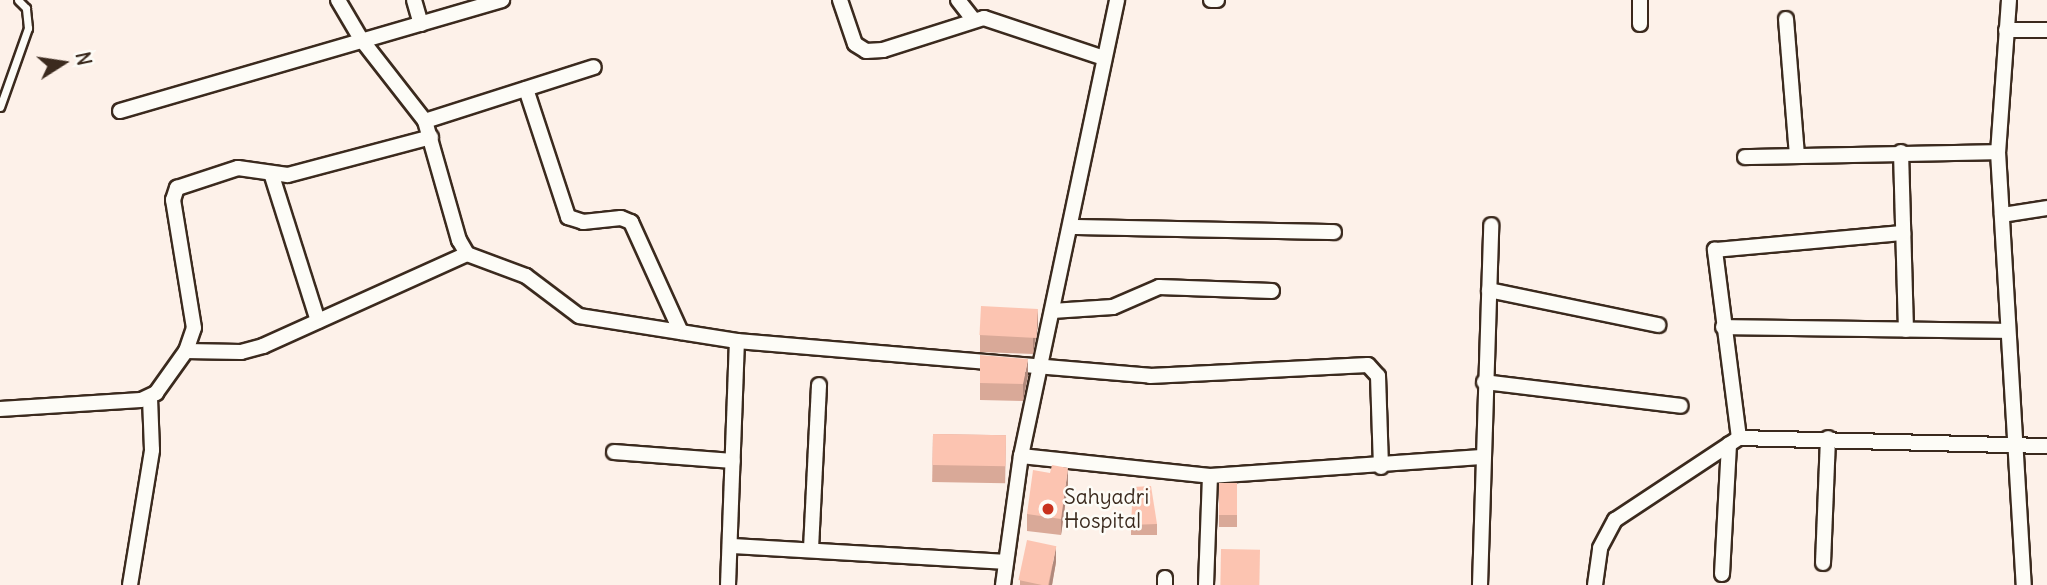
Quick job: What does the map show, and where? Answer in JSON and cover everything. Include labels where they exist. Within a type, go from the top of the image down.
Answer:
[{"type":"street","points":[[338,0],[361,39],[425,121],[459,240],[467,254],[526,275],[579,316],[737,341],[1173,377],[1368,365],[1378,376],[1381,467]]},
{"type":"street","points":[[414,0],[421,24]]},
{"type":"street","points":[[120,111],[502,0]]},
{"type":"street","points":[[840,0],[855,44],[866,51],[883,50],[972,18],[995,19],[1104,58]]},
{"type":"street","points":[[958,0],[972,18]]},
{"type":"street","points":[[1003,585],[1021,456],[1117,0]]},
{"type":"street","points":[[1211,0],[1217,0]]},
{"type":"street","points":[[1640,0],[1640,24]]},
{"type":"street","points":[[2009,0],[1998,152],[2024,585]]},
{"type":"street","points":[[1786,19],[1797,155]]},
{"type":"street","points":[[2006,30],[2047,30]]},
{"type":"street","points":[[425,121],[594,67]]},
{"type":"street","points":[[526,89],[568,217],[583,222],[621,218],[631,222],[681,332]]},
{"type":"street","points":[[130,585],[152,450],[150,397],[186,351],[195,319],[174,191],[238,168],[272,176],[431,137]]},
{"type":"street","points":[[1901,152],[1906,330]]},
{"type":"street","points":[[1745,157],[1998,152]]},
{"type":"street","points":[[272,176],[318,321]]},
{"type":"street","points":[[2002,215],[2047,208]]},
{"type":"street","points":[[1480,585],[1481,457],[1491,225]]},
{"type":"street","points":[[1071,228],[1334,232]]},
{"type":"street","points":[[1722,574],[1734,441],[1713,257],[1718,247],[1903,233]]},
{"type":"street","points":[[186,351],[251,350],[467,254]]},
{"type":"street","points":[[1052,311],[1112,307],[1159,287],[1272,291]]},
{"type":"street","points":[[1489,290],[1658,325]]},
{"type":"street","points":[[1723,327],[2008,331]]},
{"type":"street","points":[[728,585],[737,341]]},
{"type":"street","points":[[1484,382],[1681,406]]},
{"type":"street","points":[[811,549],[819,386]]},
{"type":"street","points":[[0,409],[150,397]]},
{"type":"street","points":[[1823,563],[1828,438]]},
{"type":"street","points":[[1595,585],[1600,548],[1615,520],[1734,441],[1828,438],[2047,446]]},
{"type":"street","points":[[614,453],[733,461]]},
{"type":"street","points":[[1021,456],[1210,476],[1381,467],[1481,457]]},
{"type":"street","points":[[1206,585],[1210,476]]},
{"type":"street","points":[[731,546],[1006,562]]},
{"type":"lane","points":[[0,107],[29,17],[18,0]]},
{"type":"lane","points":[[0,80],[8,83]]},
{"type":"building","points":[[981,306],[1038,309],[1036,338],[979,335]]},
{"type":"building","points":[[980,355],[1028,359],[1023,384],[980,383]]},
{"type":"building","points":[[933,434],[1006,435],[1005,466],[932,465]]},
{"type":"building","points":[[1052,465],[1068,468],[1061,519],[1027,514],[1033,470],[1050,473]]},
{"type":"building","points":[[1219,483],[1237,483],[1237,515],[1219,515]]},
{"type":"building","points":[[1151,486],[1157,524],[1131,525],[1133,487]]},
{"type":"building","points":[[1027,540],[1056,546],[1048,585],[1018,580]]},
{"type":"building","points":[[1221,549],[1260,550],[1259,585],[1220,585]]},
{"type":"place","name":"Sahyadri Hospital","points":[[1048,509]]}]
